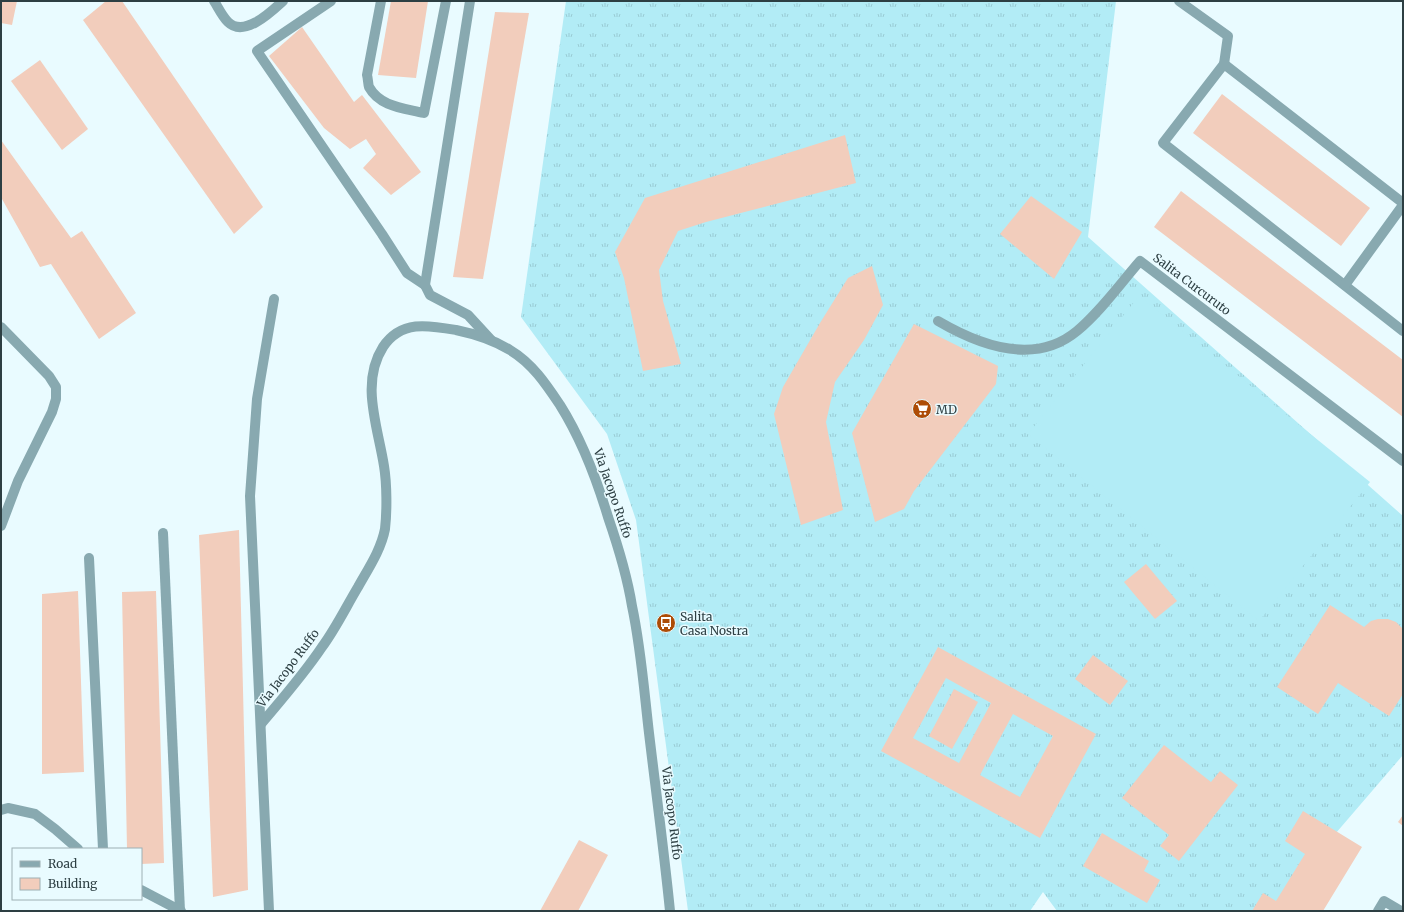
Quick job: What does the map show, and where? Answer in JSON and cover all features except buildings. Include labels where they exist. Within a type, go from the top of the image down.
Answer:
[{"type":"street","points":[[214,1],[228,22],[235,26],[244,28],[269,14],[281,2]]},
{"type":"street","points":[[331,1],[257,51],[407,273],[425,285],[430,296],[468,315],[491,340]]},
{"type":"street","points":[[381,1],[367,74],[369,86],[377,97],[386,104],[424,113],[446,1]]},
{"type":"street","points":[[425,285],[470,1]]},
{"type":"street","points":[[1180,1],[1228,36],[1224,64],[1162,143],[1403,330]]},
{"type":"street","points":[[1224,64],[1403,204],[1345,285]]},
{"type":"street","name":"Salita Curcuruto","points":[[938,321],[975,340],[999,347],[1026,349],[1039,348],[1060,342],[1076,332],[1094,315],[1140,261],[1403,461]]},
{"type":"street","points":[[269,911],[250,496],[257,399],[274,299]]},
{"type":"street","name":"Via Jacopo Ruffo","points":[[261,724],[324,644],[372,561],[379,548],[384,533],[386,516],[384,468],[374,416],[372,394],[372,378],[375,362],[382,349],[391,337],[406,328],[418,326],[434,326],[466,332],[491,340],[511,350],[529,364],[544,380],[564,411],[581,443],[601,491],[624,566],[633,608],[640,655],[670,911]]},
{"type":"street","points":[[1,327],[49,376],[56,387],[56,399],[52,412],[18,481],[1,526]]},
{"type":"street","points":[[163,533],[181,911]]},
{"type":"street","points":[[89,558],[103,848]]},
{"type":"street","points":[[1,810],[8,808],[35,814],[56,829],[77,848]]},
{"type":"street","points":[[142,891],[181,911]]},
{"type":"street","points":[[1378,911],[1384,901],[1401,911]]},
{"type":"green space","points":[[566,1],[1116,1],[1088,237],[1403,516],[1403,755],[1269,911],[1057,911],[1043,892],[1030,911],[688,911],[636,520],[607,434],[521,317]]},
{"type":"green space","points":[[1139,296],[1370,482],[1259,621],[1028,434]]},
{"type":"place","name":"MD","points":[[922,409]]},
{"type":"place","name":"Salita Casa Nostra","points":[[666,623]]}]
